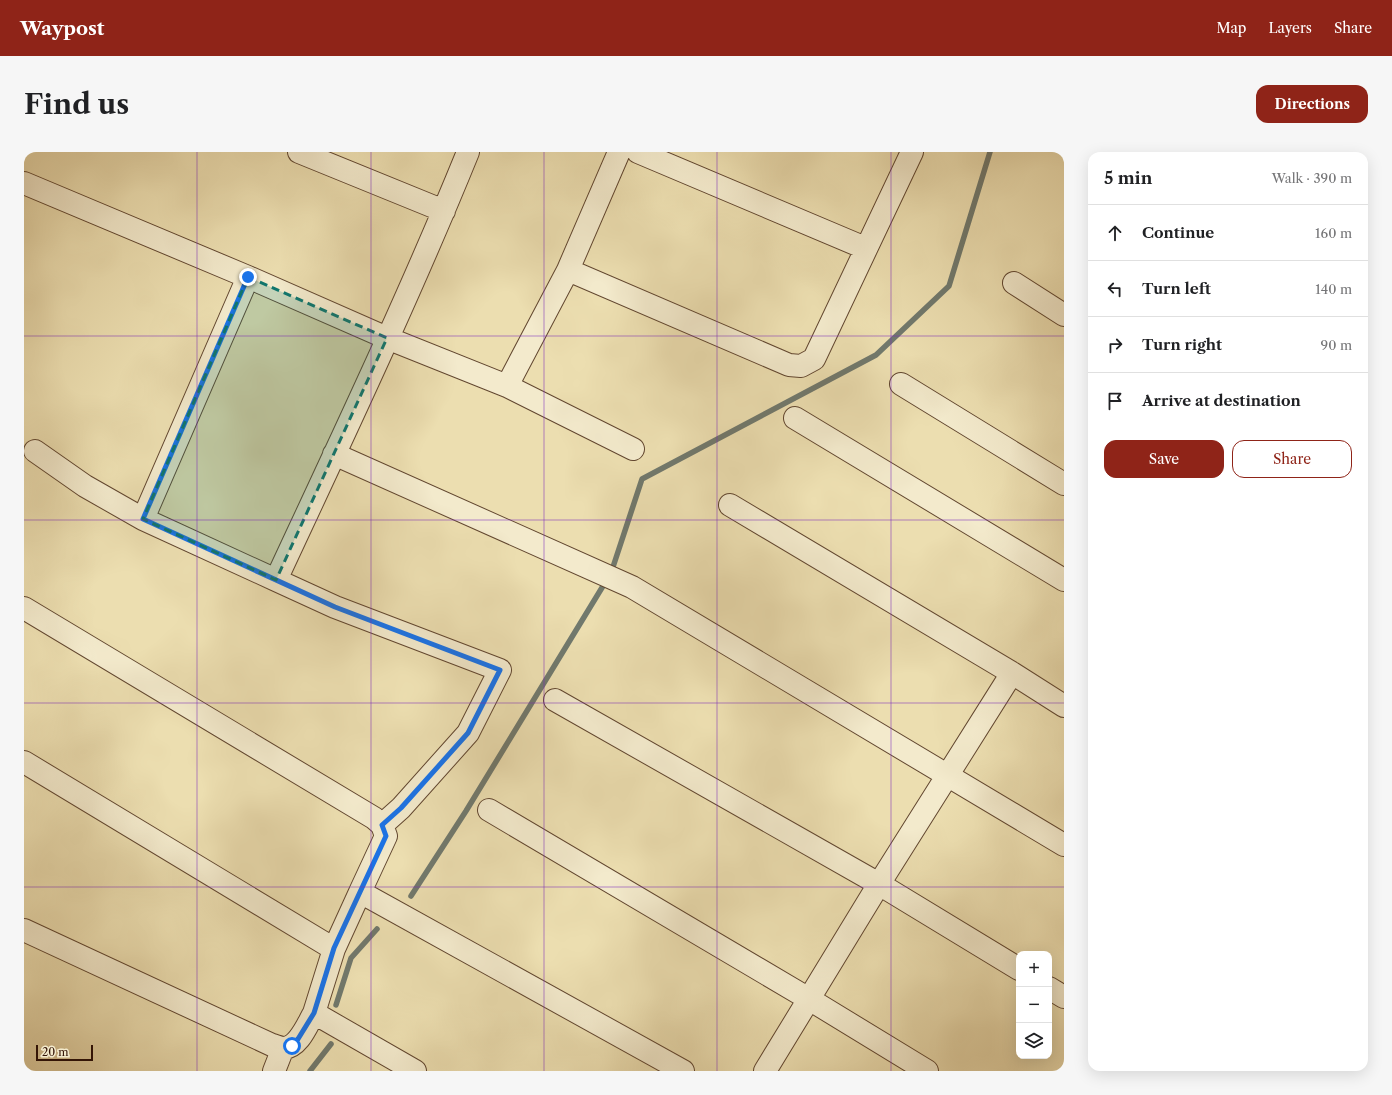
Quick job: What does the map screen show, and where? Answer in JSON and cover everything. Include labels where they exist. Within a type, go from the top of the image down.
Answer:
[{"type":"street","points":[[299,152],[444,211]]},
{"type":"street","points":[[276,580],[444,211],[468,152]]},
{"type":"street","points":[[507,386],[568,270],[619,152]]},
{"type":"street","points":[[638,152],[866,248]]},
{"type":"street","points":[[568,270],[789,365],[802,366],[814,360],[912,152]]},
{"type":"street","points":[[24,182],[387,338],[507,386],[633,449]]},
{"type":"street","points":[[143,519],[248,277]]},
{"type":"street","points":[[1014,283],[1064,315]]},
{"type":"street","points":[[901,384],[1064,484]]},
{"type":"street","points":[[795,418],[1064,580]]},
{"type":"street","points":[[35,451],[85,486],[143,519],[335,607],[500,670],[468,733],[401,808],[382,825]]},
{"type":"street","points":[[334,454],[632,587],[1064,845]]},
{"type":"street","points":[[730,505],[1012,673],[1064,706]]},
{"type":"street","points":[[24,608],[374,818],[382,825],[386,836],[334,948],[314,1013],[292,1046],[283,1048],[272,1045],[24,930]]},
{"type":"street","points":[[765,1071],[947,774],[1012,673]]},
{"type":"street","points":[[555,700],[879,884],[1016,967]]},
{"type":"street","points":[[24,762],[334,948]]},
{"type":"street","points":[[489,810],[809,999],[927,1071]]},
{"type":"street","points":[[360,892],[683,1071]]},
{"type":"street","points":[[1052,990],[1064,997]]},
{"type":"street","points":[[314,1013],[415,1071]]},
{"type":"street","points":[[274,1071],[283,1048]]},
{"type":"highlighted area","points":[[248,277],[387,338],[276,580],[143,519]]},
{"type":"waterway","points":[[613,567],[642,479],[876,355],[949,286],[990,152]]},
{"type":"waterway","points":[[411,896],[466,811],[603,586]]},
{"type":"waterway","points":[[336,1005],[351,958],[377,929]]},
{"type":"waterway","points":[[310,1071],[331,1044]]},
{"type":"route","points":[[248,277],[143,519],[335,607],[500,670],[468,733],[401,808],[382,825],[386,836],[334,948],[314,1013],[292,1046]]}]
